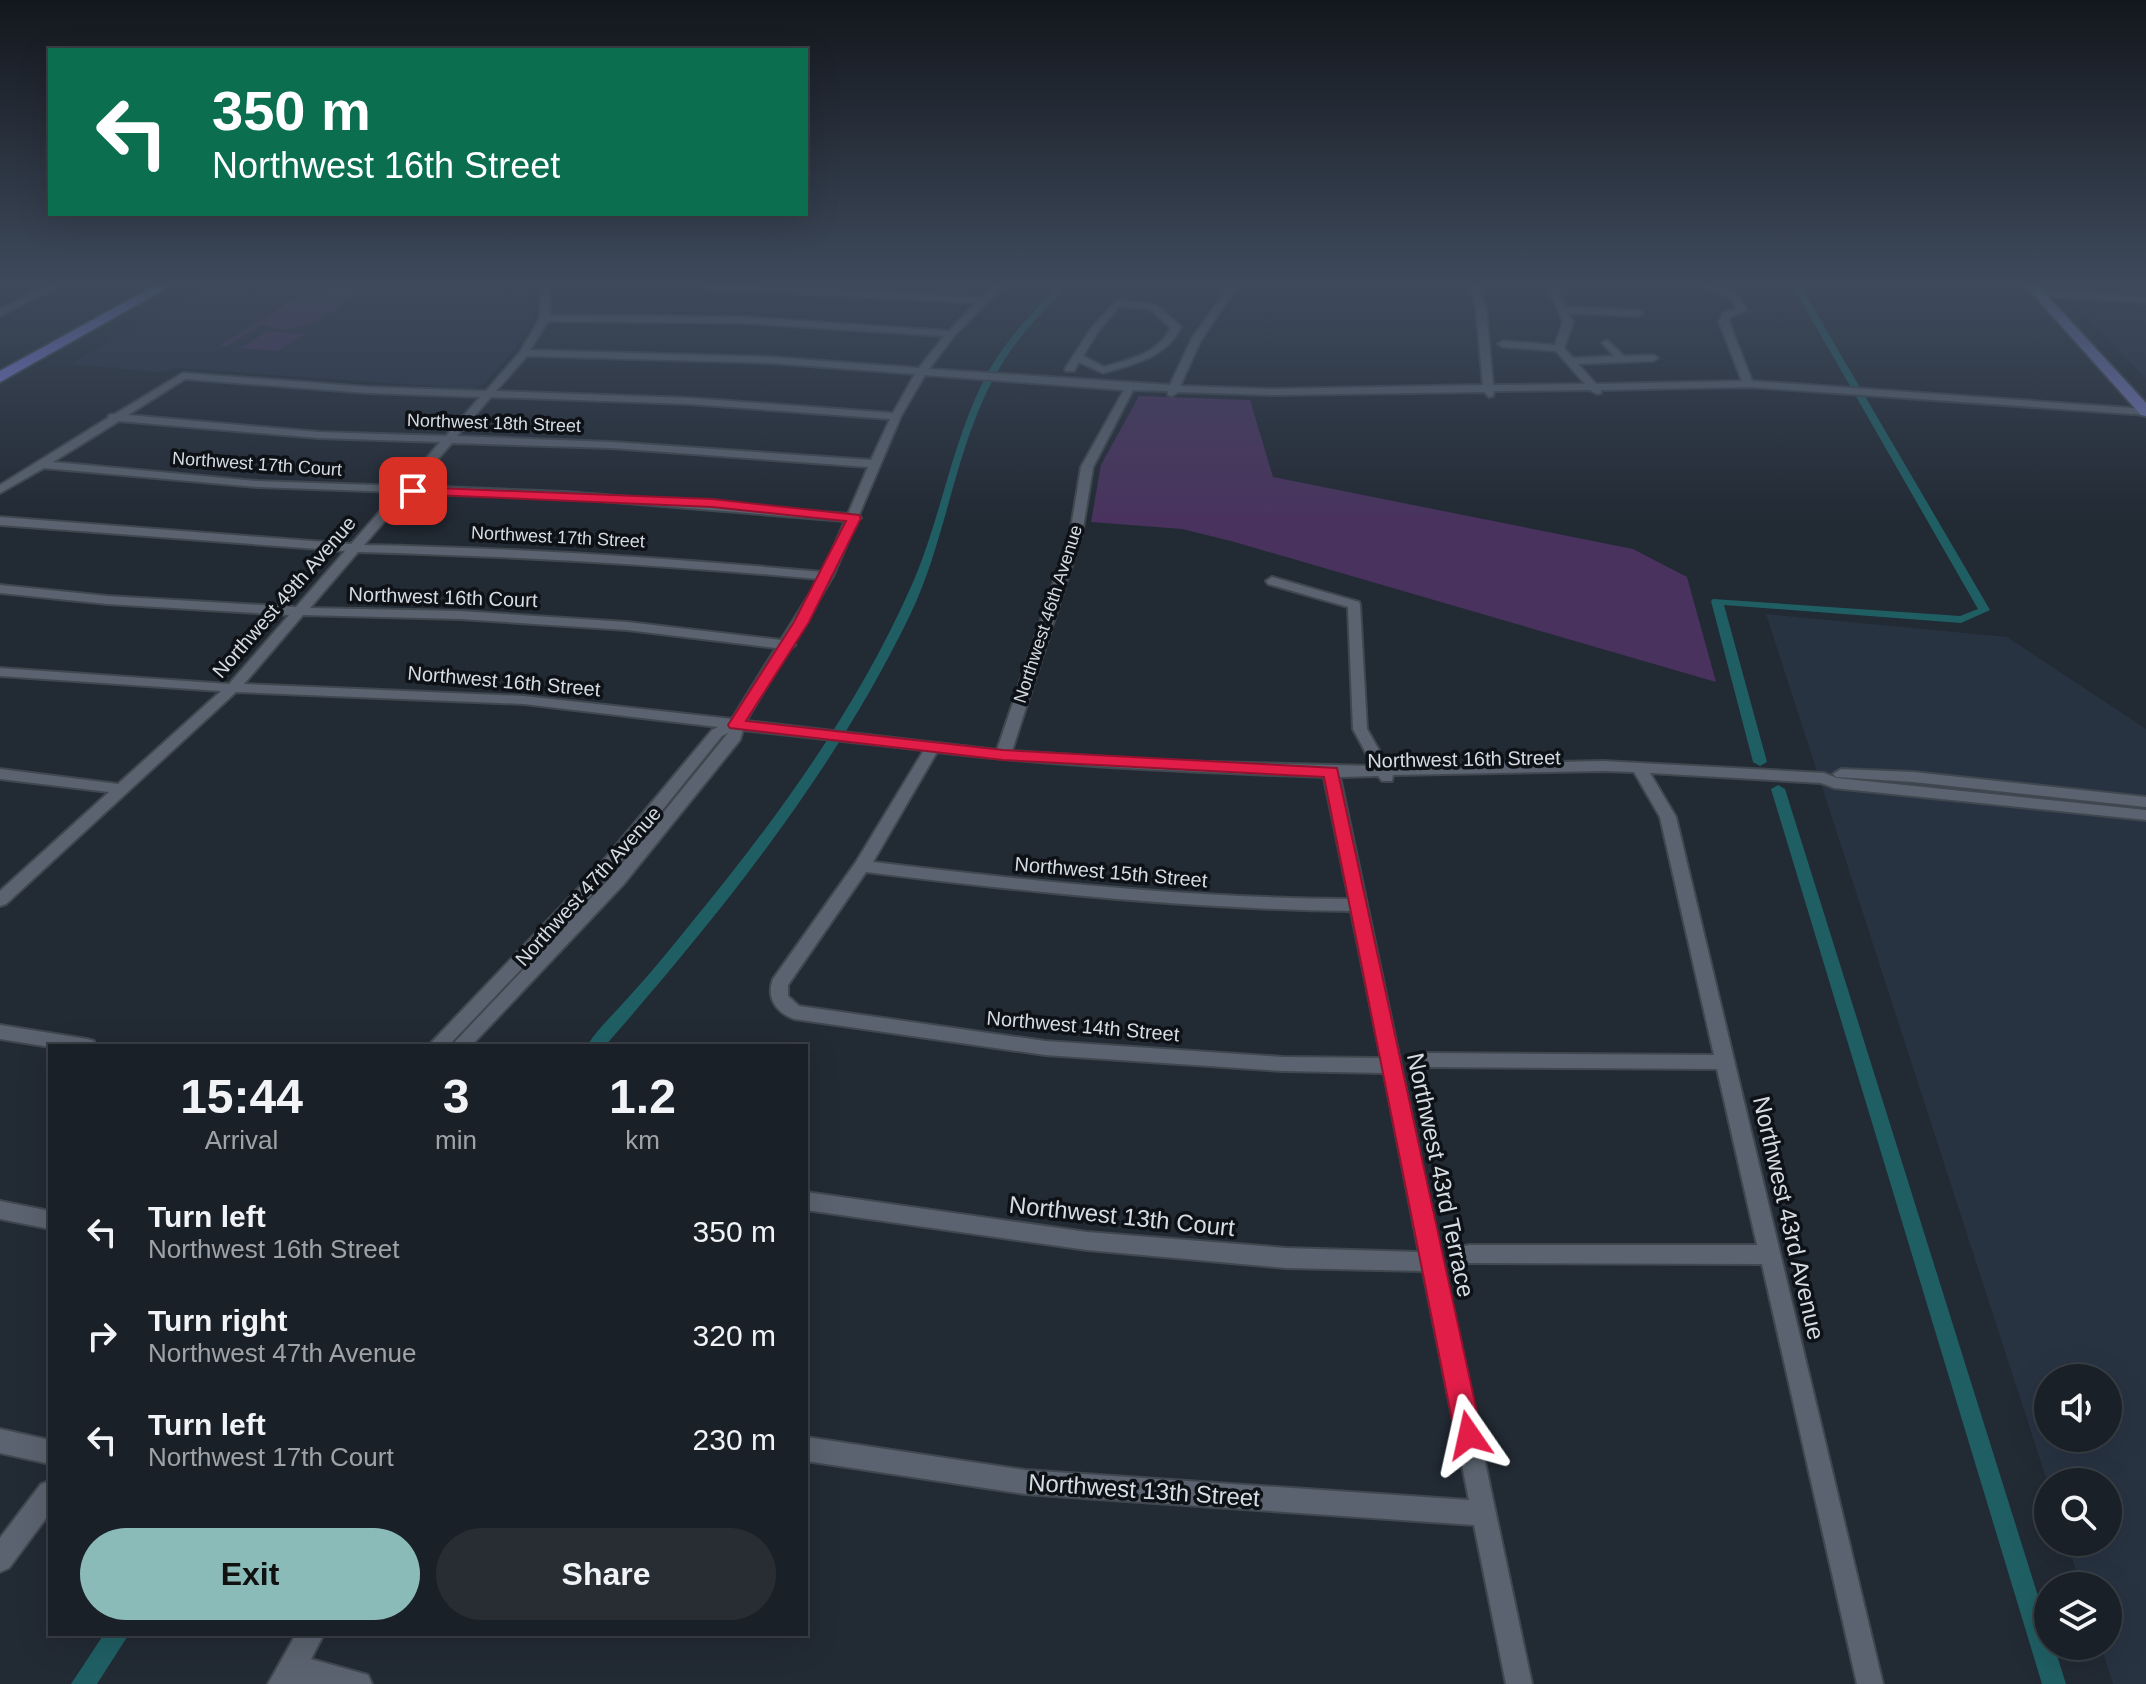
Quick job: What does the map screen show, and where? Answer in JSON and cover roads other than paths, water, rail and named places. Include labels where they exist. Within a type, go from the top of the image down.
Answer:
[{"type":"highway","points":[[0,377],[24,364]]},
{"type":"main road","points":[[2105,364],[2146,414]]},
{"type":"main road","points":[[2120,364],[2146,389]]},
{"type":"street","name":"Northwest 49th Avenue","points":[[4,893],[233,688],[515,364]]},
{"type":"street","points":[[820,364],[1002,378],[1021,384],[1173,391],[1273,394],[1726,388],[2146,414]]},
{"type":"street","name":"Northwest 47th Avenue","points":[[440,1044],[478,1017],[617,881],[674,802],[735,737],[736,725],[788,645],[827,576],[855,518],[896,416],[928,364]]},
{"type":"street","points":[[1070,369],[1074,364]]},
{"type":"street","points":[[1091,364],[1103,370],[1122,364]]},
{"type":"street","points":[[1173,391],[1185,364]]},
{"type":"street","points":[[1485,364],[1487,392]]},
{"type":"street","points":[[1572,364],[1595,390]]},
{"type":"street","points":[[1740,364],[1748,384]]},
{"type":"street","points":[[0,490],[183,376],[487,395],[689,401],[896,416]]},
{"type":"street","points":[[1595,390],[1748,384],[1837,393]]},
{"type":"street","name":"Northwest 46th Avenue","points":[[1003,755],[1076,534],[1087,467],[1129,389]]},
{"type":"street","name":"Northwest 18th Street","points":[[113,417],[319,435],[611,445],[875,464]]},
{"type":"street","name":"Northwest 17th Court","points":[[41,464],[257,484],[581,496],[855,518]]},
{"type":"street","name":"Northwest 17th Street","points":[[0,521],[354,548],[519,552],[827,576]]},
{"type":"street","points":[[1272,581],[1354,605],[1360,729],[1386,776]]},
{"type":"street","name":"Northwest 16th Court","points":[[0,589],[107,600],[297,612],[460,615],[627,626],[788,645]]},
{"type":"street","name":"Northwest 16th Street","points":[[0,672],[233,688],[524,700],[1003,755],[1022,763],[1168,776],[1615,775],[1640,770],[1824,778],[1834,783],[2146,815]]},
{"type":"street","points":[[862,866],[933,747]]},
{"type":"street","name":"Northwest 43rd Avenue","points":[[1640,770],[1668,817],[1870,1684]]},
{"type":"street","name":"Northwest 16th Street","points":[[1824,778],[1830,773],[1913,777],[2146,802]]},
{"type":"street","points":[[0,774],[120,789]]},
{"type":"street","name":"Northwest 43rd Terrace","points":[[1334,777],[1390,1066],[1434,1262],[1519,1684]]},
{"type":"street","name":"Northwest 15th Street","points":[[862,866],[1067,893],[1249,906],[1358,905]]},
{"type":"street","name":"Northwest 14th Street","points":[[862,866],[779,984],[779,999],[794,1012],[1045,1048],[1283,1064],[1390,1066]]},
{"type":"street","name":"Northwest 47th Avenue","points":[[461,1044],[478,1017]]},
{"type":"street","points":[[0,1032],[75,1044]]},
{"type":"street","points":[[1422,1060],[1726,1062]]},
{"type":"street","name":"Northwest 13th Court","points":[[808,1201],[1087,1241],[1286,1258],[1434,1262]]},
{"type":"street","points":[[0,1210],[48,1220]]},
{"type":"street","points":[[1469,1254],[1771,1255]]},
{"type":"street","points":[[0,1441],[48,1452]]},
{"type":"street","name":"Northwest 13th Street","points":[[808,1449],[1025,1482],[1484,1513]]},
{"type":"street","points":[[0,1559],[48,1496]]},
{"type":"street","points":[[310,1636],[286,1676],[359,1684]]},
{"type":"waterway","points":[[597,1044],[682,945],[765,840],[840,729],[874,672],[918,585],[974,411],[998,364]]},
{"type":"waterway","points":[[1760,762],[1717,601],[1961,620],[1984,610],[1841,364]]},
{"type":"waterway","points":[[1778,789],[2054,1684]]},
{"type":"waterway","points":[[83,1684],[117,1636]]}]
